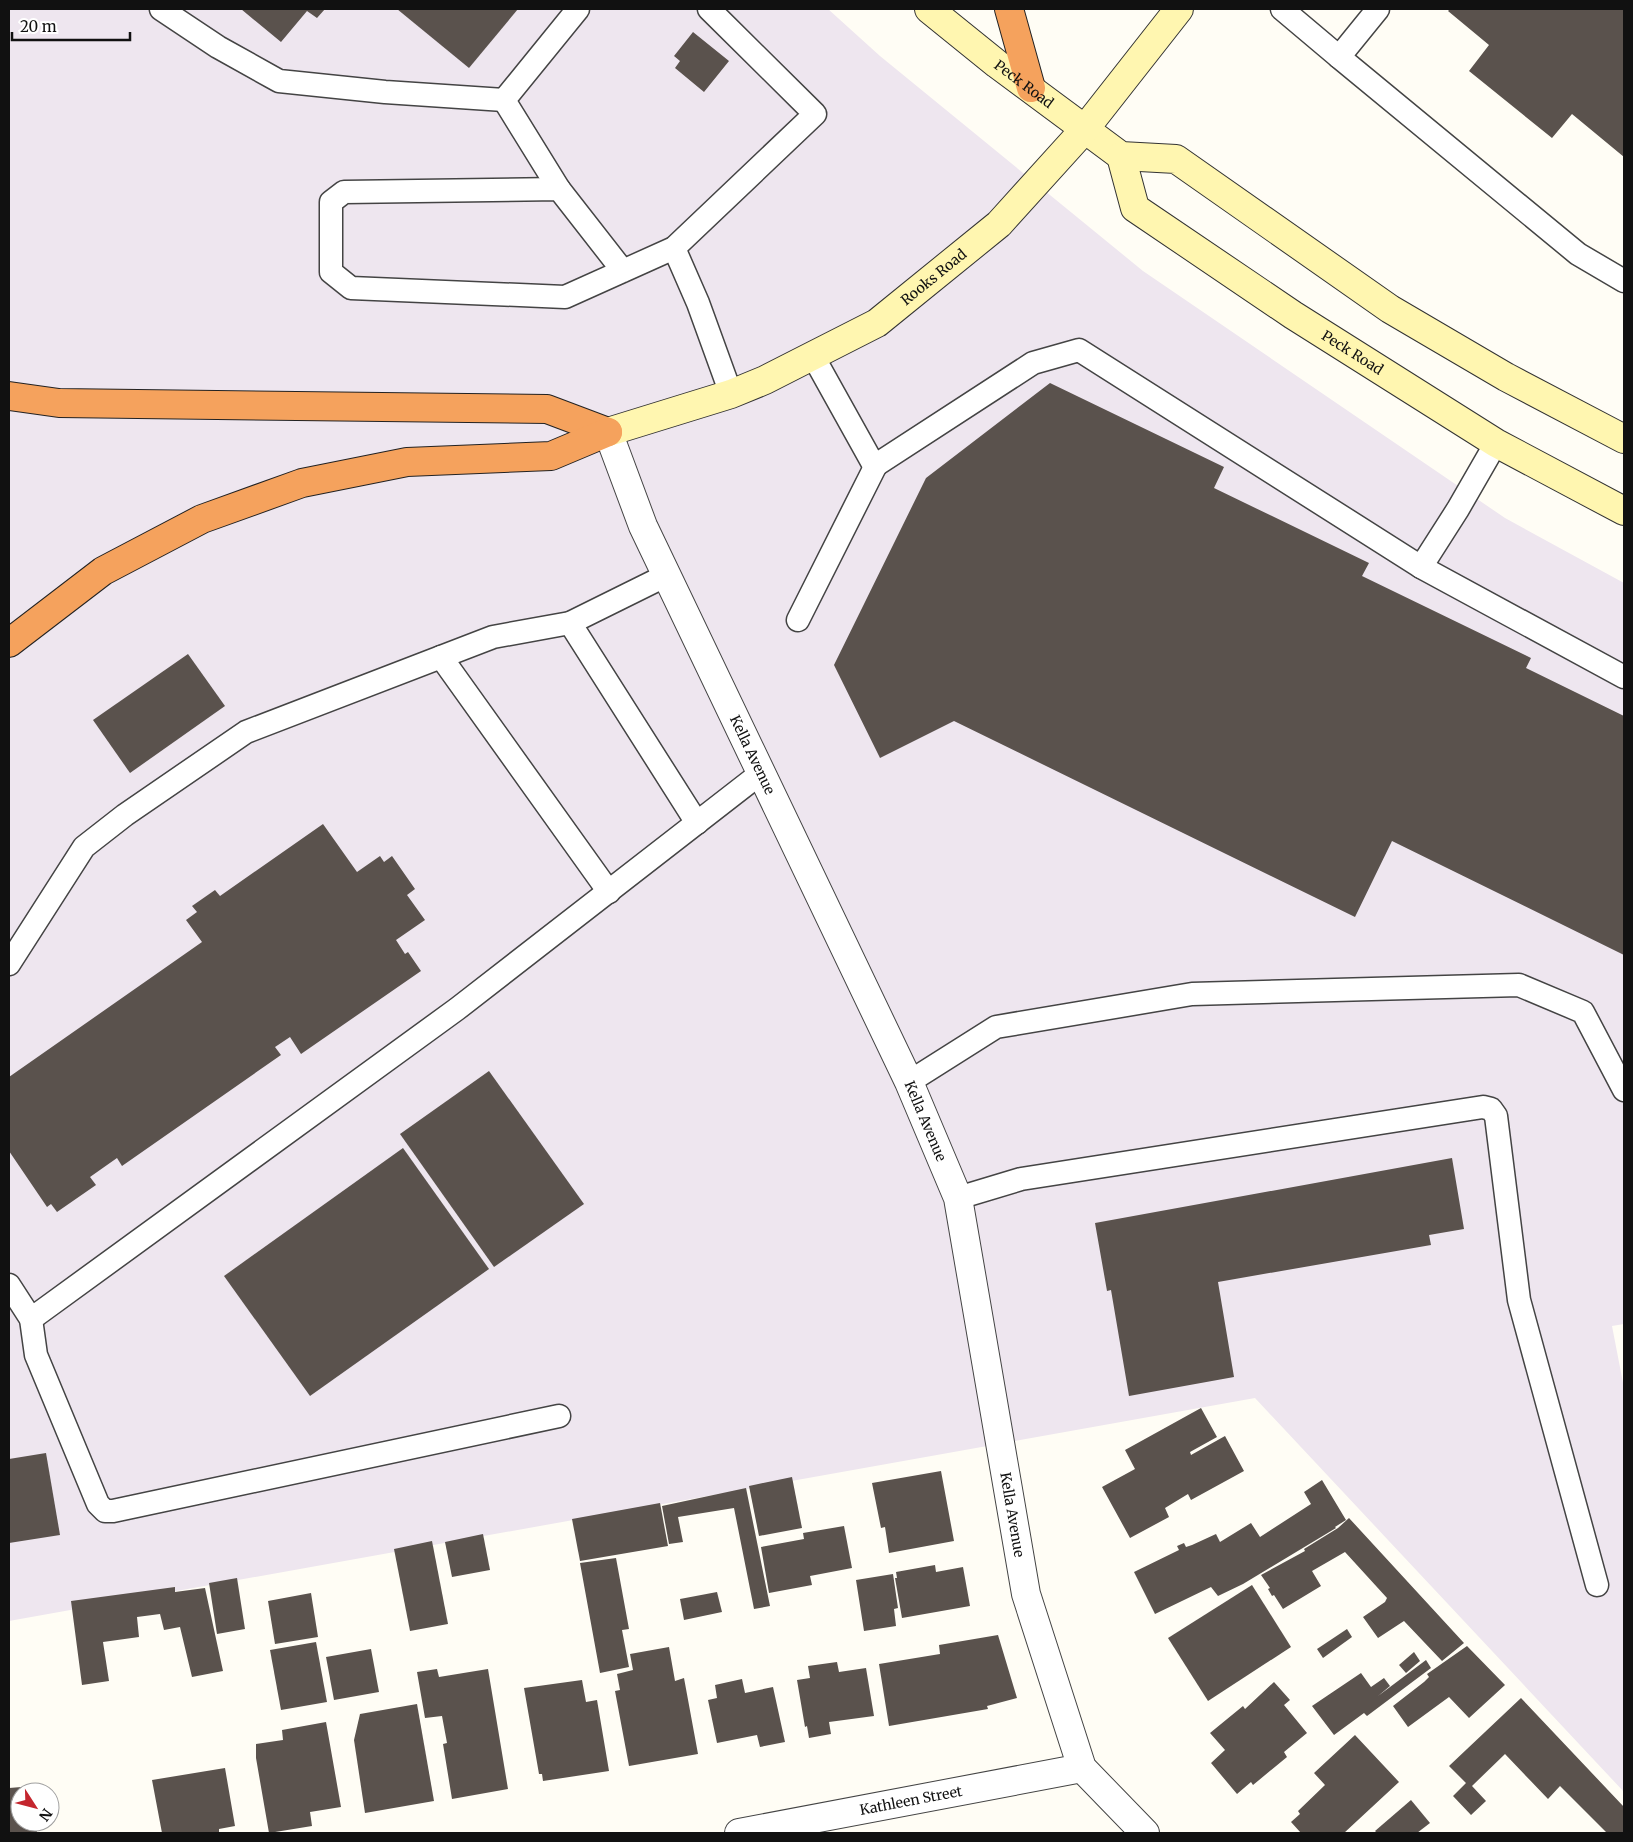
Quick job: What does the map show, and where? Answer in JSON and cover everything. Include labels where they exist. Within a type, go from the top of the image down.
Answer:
[{"type":"highway","points":[[1010,9],[1031,88]]},
{"type":"highway","points":[[9,396],[59,403],[547,409],[608,432]]},
{"type":"highway","points":[[9,643],[103,571],[202,520],[302,484],[407,462],[551,456],[608,432]]},
{"type":"main road","name":"Peck Road","points":[[929,9],[997,64],[1121,156],[1135,208],[1293,315],[1496,443],[1624,511]]},
{"type":"main road","name":"Rooks Road","points":[[608,432],[731,394],[765,380],[877,323],[999,224],[1084,130],[1179,9]]},
{"type":"main road","points":[[1121,156],[1176,160],[1390,309],[1506,377],[1624,438]]},
{"type":"street","name":"Kella Avenue","points":[[608,432],[643,526],[909,1082],[958,1198],[1026,1594],[1082,1768],[1145,1833]]},
{"type":"street","name":"Kathleen Street","points":[[739,1833],[1082,1768]]},
{"type":"lane","points":[[161,9],[218,47],[279,81],[386,92],[504,100]]},
{"type":"lane","points":[[504,100],[578,9]]},
{"type":"lane","points":[[559,189],[344,192],[331,202],[331,272],[351,288],[565,297],[674,248],[814,114],[709,9]]},
{"type":"lane","points":[[1282,9],[1578,254],[1624,281]]},
{"type":"lane","points":[[1339,57],[1378,9]]},
{"type":"lane","points":[[504,100],[559,189],[623,271]]},
{"type":"lane","points":[[674,248],[698,304],[731,394]]},
{"type":"lane","points":[[798,620],[876,465],[1034,364],[1079,350],[1421,567],[1624,677]]},
{"type":"lane","points":[[813,356],[872,462],[876,465]]},
{"type":"lane","points":[[1421,567],[1458,509],[1496,443]]},
{"type":"lane","points":[[9,964],[84,847],[125,815],[246,732],[493,637],[570,623],[667,575]]},
{"type":"lane","points":[[570,623],[697,823]]},
{"type":"lane","points":[[441,657],[609,892]]},
{"type":"lane","points":[[31,1319],[458,1010],[762,773]]},
{"type":"lane","points":[[909,1082],[996,1027],[1192,994],[1519,985],[1583,1012],[1624,1090]]},
{"type":"lane","points":[[958,1198],[1021,1179],[1482,1107],[1490,1109],[1496,1116],[1519,1300],[1597,1585]]},
{"type":"lane","points":[[9,1285],[31,1319],[36,1355],[98,1504],[106,1511],[123,1509],[559,1416]]},
{"type":"shaded area","points":[[9,9],[828,9],[880,56],[1143,271],[1505,518],[1624,583],[1624,1324],[1612,1326],[1624,1388],[1624,1792],[1255,1398],[9,1621]]},
{"type":"building","points":[[241,9],[325,9],[317,18],[307,11],[281,42]]},
{"type":"building","points":[[397,9],[518,9],[469,68]]},
{"type":"building","points":[[1450,9],[1624,9],[1624,157],[1572,114],[1552,138],[1469,71],[1489,45],[1448,11]]},
{"type":"building","points":[[693,32],[729,61],[704,92],[675,68],[680,61],[674,56]]},
{"type":"building","points":[[1050,383],[1224,467],[1214,488],[1369,563],[1362,576],[1531,658],[1526,668],[1624,716],[1624,955],[1392,841],[1355,917],[954,721],[880,758],[834,665],[926,478]]},
{"type":"building","points":[[188,654],[225,706],[130,773],[93,720]]},
{"type":"building","points":[[323,824],[357,872],[380,856],[384,862],[392,856],[415,889],[407,895],[425,920],[396,940],[405,954],[408,952],[421,971],[301,1054],[290,1037],[275,1047],[281,1055],[122,1166],[117,1158],[90,1177],[96,1185],[57,1212],[51,1204],[47,1207],[9,1151],[9,1077],[202,942],[186,920],[197,912],[192,906],[215,890],[220,896]]},
{"type":"building","points":[[489,1071],[584,1204],[494,1267],[400,1134]]},
{"type":"building","points":[[403,1148],[489,1269],[310,1396],[224,1276]]},
{"type":"building","points":[[1452,1158],[1464,1229],[1429,1235],[1431,1245],[1218,1282],[1234,1377],[1129,1396],[1111,1290],[1107,1291],[1095,1223]]},
{"type":"building","points":[[1201,1408],[1217,1437],[1190,1452],[1191,1455],[1225,1436],[1244,1471],[1191,1500],[1188,1494],[1165,1508],[1169,1517],[1130,1538],[1102,1487],[1135,1469],[1125,1450]]},
{"type":"building","points":[[46,1453],[60,1535],[9,1543],[9,1459]]},
{"type":"building","points":[[941,1471],[954,1541],[889,1553],[885,1527],[881,1528],[872,1483]]},
{"type":"building","points":[[792,1477],[802,1528],[759,1536],[749,1486]]},
{"type":"building","points":[[1322,1480],[1346,1520],[1336,1528],[1243,1584],[1218,1596],[1211,1587],[1155,1614],[1134,1572],[1179,1550],[1177,1546],[1184,1543],[1186,1547],[1216,1534],[1220,1542],[1251,1523],[1260,1537],[1311,1504],[1304,1492]]},
{"type":"building","points":[[746,1488],[770,1606],[754,1609],[734,1508],[678,1517],[683,1542],[669,1544],[662,1506]]},
{"type":"building","points":[[660,1503],[668,1546],[580,1561],[572,1519]]},
{"type":"building","points":[[1349,1518],[1464,1643],[1442,1661],[1404,1621],[1378,1638],[1363,1617],[1385,1602],[1387,1598],[1345,1552],[1312,1571],[1321,1586],[1283,1609],[1274,1595],[1272,1596],[1268,1589],[1270,1588],[1261,1575],[1305,1551],[1304,1549],[1338,1528]]},
{"type":"building","points":[[844,1526],[852,1568],[810,1576],[812,1585],[769,1593],[761,1547],[804,1539],[803,1533]]},
{"type":"building","points":[[483,1534],[490,1570],[452,1577],[445,1542]]},
{"type":"building","points":[[432,1541],[448,1624],[410,1631],[394,1549]]},
{"type":"building","points":[[616,1558],[629,1629],[622,1630],[629,1667],[600,1673],[580,1563]]},
{"type":"building","points":[[935,1565],[936,1572],[963,1567],[970,1606],[902,1618],[895,1578],[897,1578],[896,1572]]},
{"type":"building","points":[[893,1574],[898,1608],[894,1609],[896,1626],[864,1631],[856,1580]]},
{"type":"building","points":[[237,1578],[245,1629],[217,1634],[209,1583]]},
{"type":"building","points":[[1252,1585],[1291,1647],[1208,1701],[1168,1638]]},
{"type":"building","points":[[175,1587],[175,1592],[205,1588],[223,1671],[192,1677],[180,1627],[164,1630],[160,1614],[137,1617],[139,1637],[103,1642],[109,1681],[82,1685],[71,1601]]},
{"type":"building","points":[[717,1592],[722,1612],[684,1620],[680,1599]]},
{"type":"building","points":[[311,1593],[318,1637],[275,1644],[268,1601]]},
{"type":"building","points":[[1347,1629],[1352,1637],[1323,1658],[1317,1649]]},
{"type":"building","points":[[998,1635],[1017,1698],[987,1706],[988,1709],[889,1726],[879,1664],[940,1654],[939,1645]]},
{"type":"building","points":[[316,1642],[327,1702],[281,1710],[270,1650]]},
{"type":"building","points":[[1467,1646],[1505,1685],[1469,1718],[1449,1697],[1408,1727],[1393,1706],[1424,1682],[1429,1677],[1427,1674]]},
{"type":"building","points":[[669,1647],[675,1681],[684,1678],[698,1754],[629,1766],[615,1691],[620,1690],[617,1674],[633,1670],[630,1654]]},
{"type":"building","points":[[371,1649],[379,1692],[334,1700],[326,1657]]},
{"type":"building","points":[[1414,1652],[1420,1661],[1406,1673],[1399,1665]]},
{"type":"building","points":[[1426,1660],[1431,1668],[1367,1716],[1364,1713],[1334,1735],[1312,1706],[1361,1673],[1371,1687],[1384,1678],[1390,1686],[1378,1696]]},
{"type":"building","points":[[837,1662],[839,1672],[866,1668],[874,1716],[829,1722],[831,1734],[809,1738],[807,1726],[805,1727],[797,1680],[810,1678],[808,1666]]},
{"type":"building","points":[[437,1669],[439,1677],[488,1669],[508,1789],[452,1799],[443,1744],[447,1743],[442,1716],[425,1718],[417,1672]]},
{"type":"building","points":[[742,1679],[745,1693],[773,1687],[785,1742],[760,1747],[757,1735],[717,1743],[708,1700],[717,1698],[715,1685]]},
{"type":"building","points":[[582,1680],[586,1702],[597,1700],[609,1771],[543,1781],[542,1774],[539,1774],[524,1688]]},
{"type":"building","points":[[1274,1682],[1290,1700],[1284,1705],[1307,1733],[1284,1752],[1287,1757],[1253,1785],[1251,1782],[1237,1794],[1211,1763],[1225,1750],[1210,1733],[1243,1706],[1245,1709]]},
{"type":"building","points":[[1521,1698],[1624,1807],[1624,1833],[1607,1833],[1560,1786],[1548,1799],[1505,1754],[1472,1786],[1486,1801],[1471,1815],[1453,1796],[1466,1783],[1449,1766]]},
{"type":"building","points":[[417,1704],[434,1801],[365,1813],[354,1740],[360,1714]]},
{"type":"building","points":[[326,1722],[341,1807],[310,1812],[312,1826],[269,1833],[256,1758],[256,1744],[283,1740],[282,1730]]},
{"type":"building","points":[[1355,1735],[1399,1782],[1344,1833],[1301,1833],[1291,1822],[1300,1814],[1298,1811],[1325,1785],[1314,1773]]},
{"type":"building","points":[[225,1768],[235,1826],[219,1829],[219,1833],[162,1833],[152,1780]]},
{"type":"building","points":[[9,1788],[10,1832],[37,1833],[9,1833]]},
{"type":"building","points":[[1411,1800],[1430,1823],[1417,1833],[1377,1833],[1375,1831]]}]
